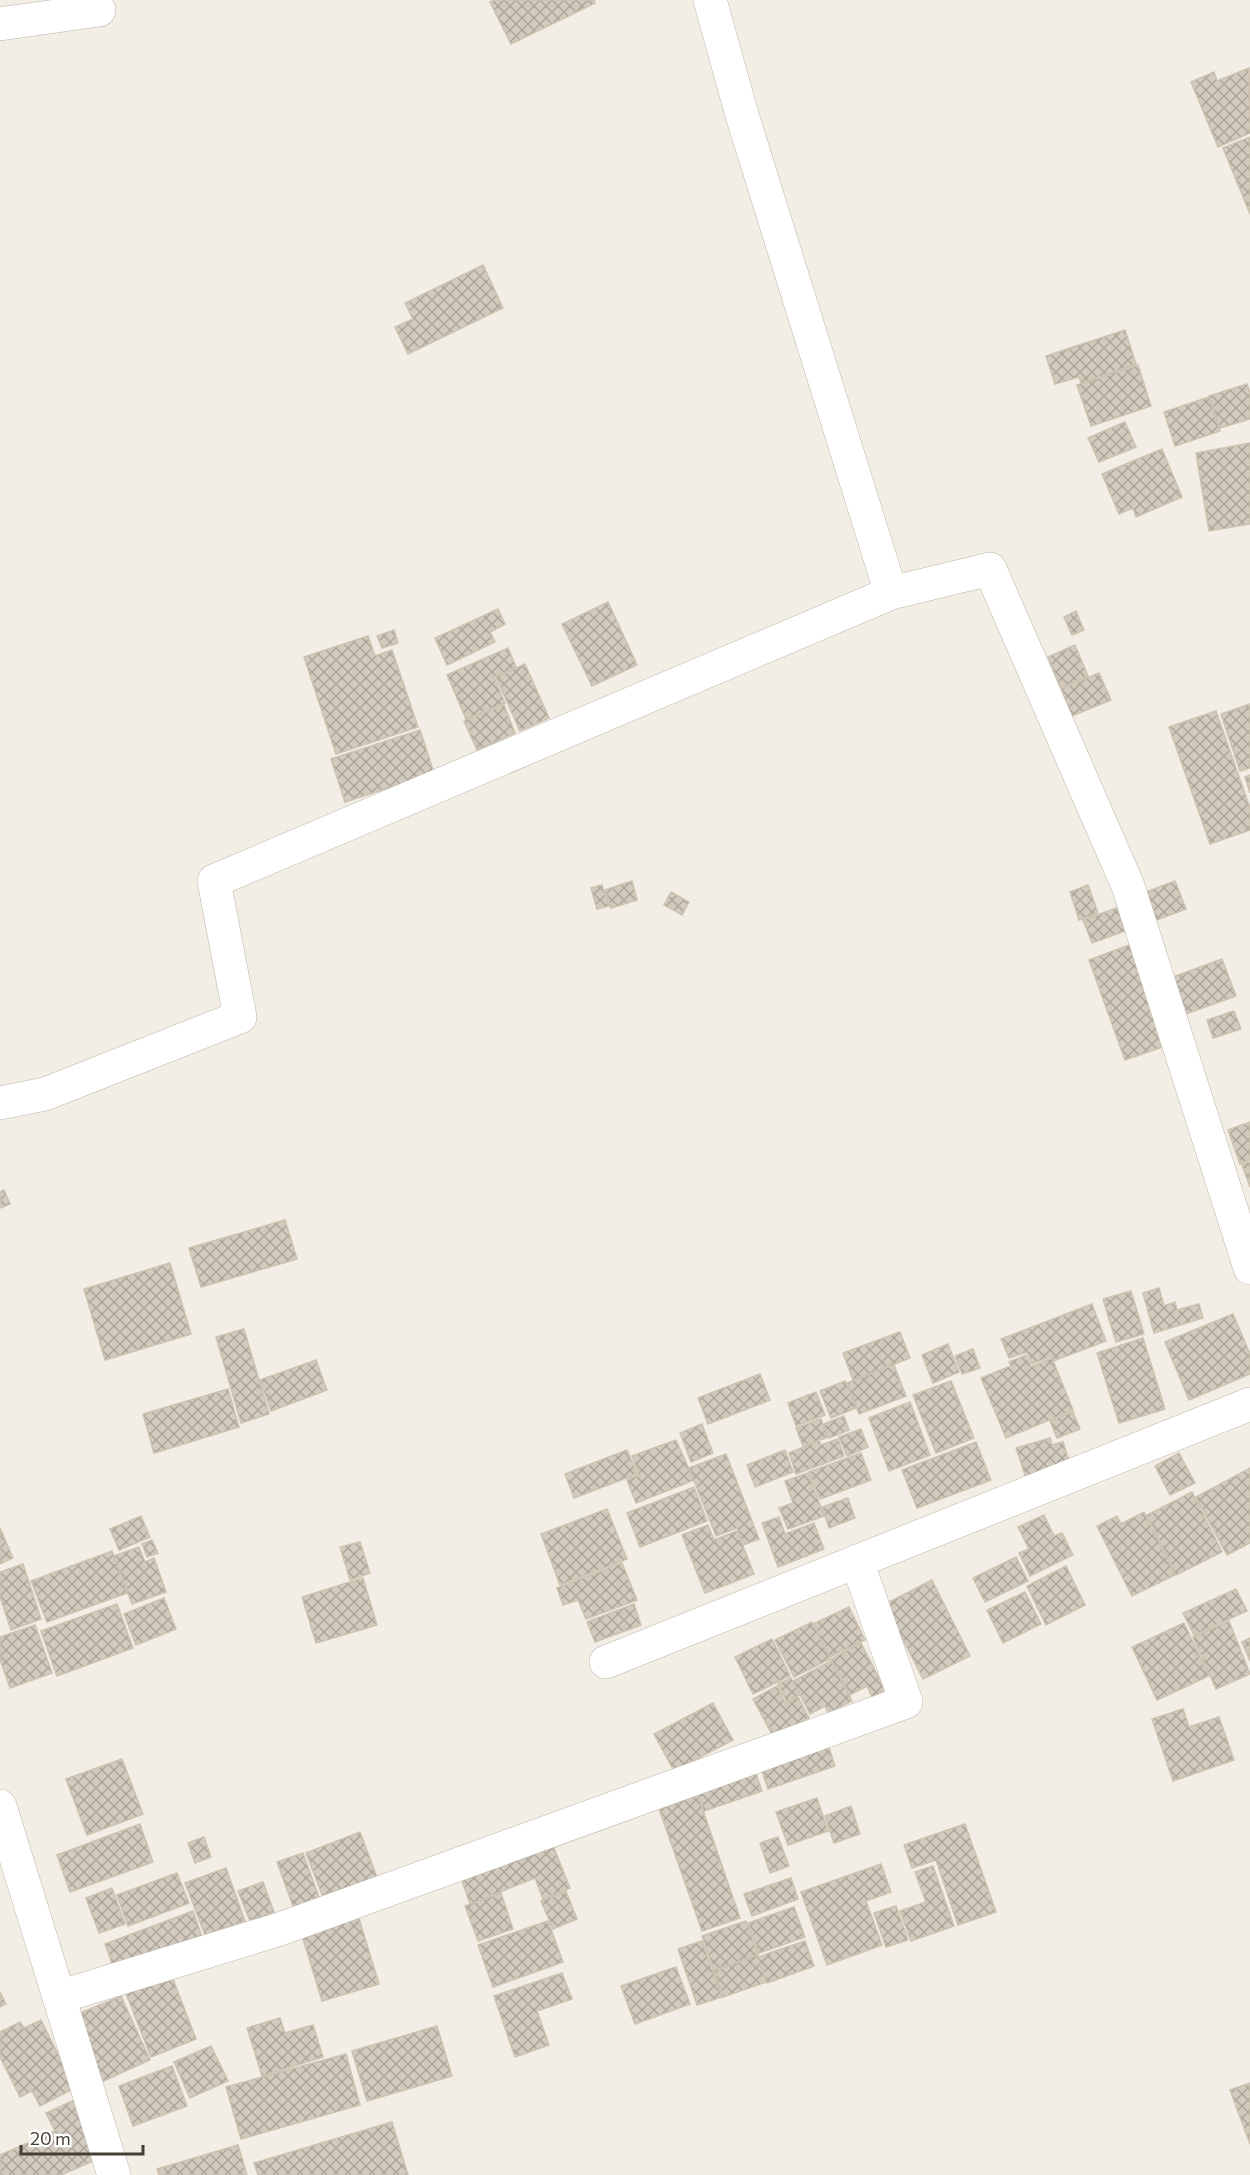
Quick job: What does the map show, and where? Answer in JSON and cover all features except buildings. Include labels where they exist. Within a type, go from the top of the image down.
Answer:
[{"type":"street","points":[[710,0],[746,127],[891,593]]},
{"type":"street","points":[[0,24],[99,10]]},
{"type":"street","points":[[0,1103],[45,1094],[240,1017],[214,881],[891,593],[990,569],[1128,886],[1250,1268]]},
{"type":"street","points":[[606,1662],[1250,1404]]},
{"type":"street","points":[[59,1997],[280,1929],[906,1702],[857,1561]]},
{"type":"street","points":[[0,1806],[114,2175]]}]
